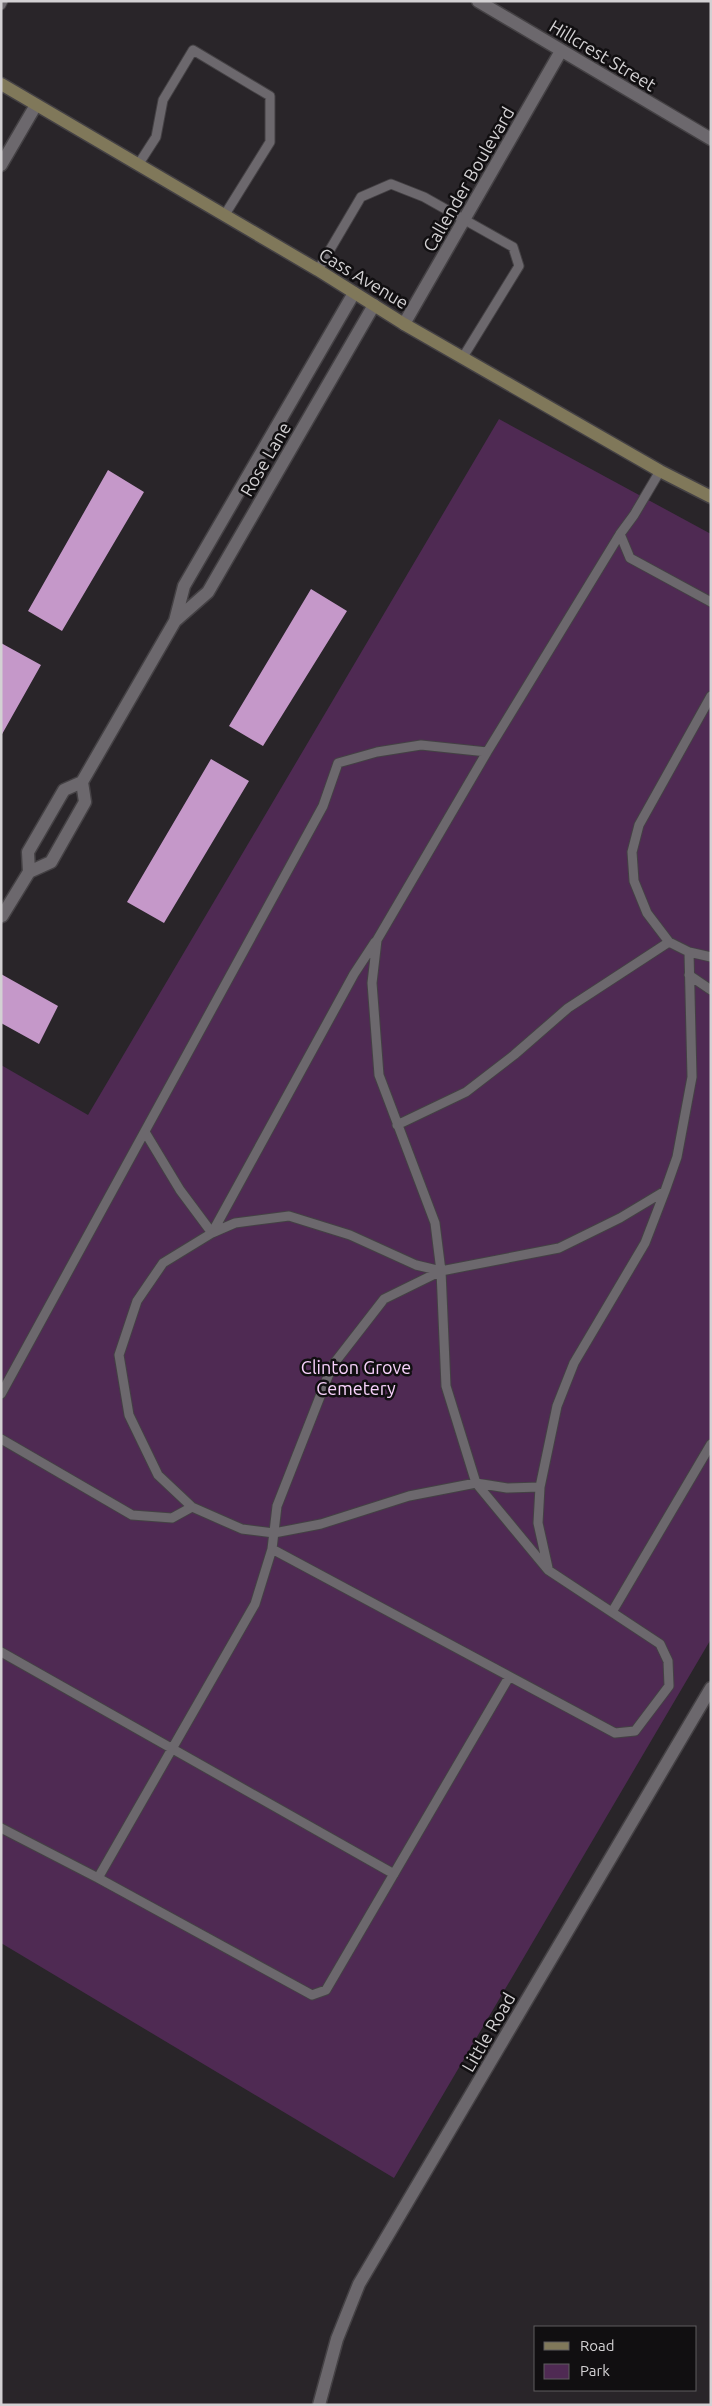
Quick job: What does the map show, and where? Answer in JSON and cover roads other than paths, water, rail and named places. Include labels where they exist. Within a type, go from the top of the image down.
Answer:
[{"type":"main road","name":"Cass Avenue","points":[[1,84],[318,270],[404,324],[660,471],[711,497]]},
{"type":"street","name":"Hillcrest Street","points":[[478,1],[711,139]]},
{"type":"street","name":"Callender Boulevard","points":[[404,324],[561,51]]},
{"type":"street","points":[[1,165],[36,105]]},
{"type":"street","name":"Rose Lane","points":[[2,916],[29,872],[28,852],[64,790],[82,782],[175,621],[184,586],[354,293]]},
{"type":"street","name":"Rose Lane","points":[[175,621],[208,592],[374,306]]},
{"type":"street","points":[[29,872],[51,862],[85,802],[82,782]]},
{"type":"street","name":"Little Road","points":[[319,2405],[337,2339],[359,2284],[711,1688]]},
{"type":"lane","points":[[1,5],[3,1]]},
{"type":"lane","points":[[138,165],[156,137],[163,100],[192,50],[270,96],[270,142],[224,216]]},
{"type":"lane","points":[[318,270],[361,197],[391,184],[424,197],[513,247],[519,266],[463,357]]},
{"type":"lane","points":[[212,1233],[354,974],[377,940],[487,752],[660,471]]},
{"type":"lane","points":[[620,534],[630,558],[711,602]]},
{"type":"lane","points":[[711,696],[640,824],[632,852],[634,881],[647,913],[669,942],[688,952],[711,957]]},
{"type":"lane","points":[[1,1394],[323,806],[338,763],[377,752],[421,745],[487,752]]},
{"type":"lane","points":[[272,1549],[615,1733],[635,1731],[669,1686],[668,1661],[660,1644],[548,1570],[476,1483],[446,1386],[442,1271],[435,1222],[396,1125],[379,1075],[372,983],[377,940]]},
{"type":"lane","points":[[396,1125],[466,1092],[514,1055],[568,1008],[669,942]]},
{"type":"lane","points":[[548,1570],[538,1523],[540,1487],[557,1406],[574,1364],[645,1243],[677,1157],[692,1077],[688,952]]},
{"type":"lane","points":[[689,975],[711,990]]},
{"type":"lane","points":[[145,1132],[180,1190],[212,1233]]},
{"type":"lane","points":[[98,1878],[255,1604],[272,1549],[277,1506],[332,1366],[384,1298],[442,1271],[560,1248],[620,1218],[665,1191]]},
{"type":"lane","points":[[442,1271],[416,1265],[350,1235],[289,1216],[235,1223],[212,1233],[163,1263],[137,1301],[119,1355],[129,1415],[158,1475],[192,1507],[242,1529],[274,1533],[321,1524],[409,1496],[476,1483],[507,1488],[540,1487]]},
{"type":"lane","points":[[1,1439],[132,1515],[172,1518],[192,1507]]},
{"type":"lane","points":[[612,1612],[711,1444]]},
{"type":"lane","points":[[1,1652],[394,1874]]},
{"type":"lane","points":[[1,1828],[98,1878],[312,1995],[326,1990],[509,1677]]},
{"type":"park label","name":"Clinton Grove Cemetery","points":[[356,1377]]}]
